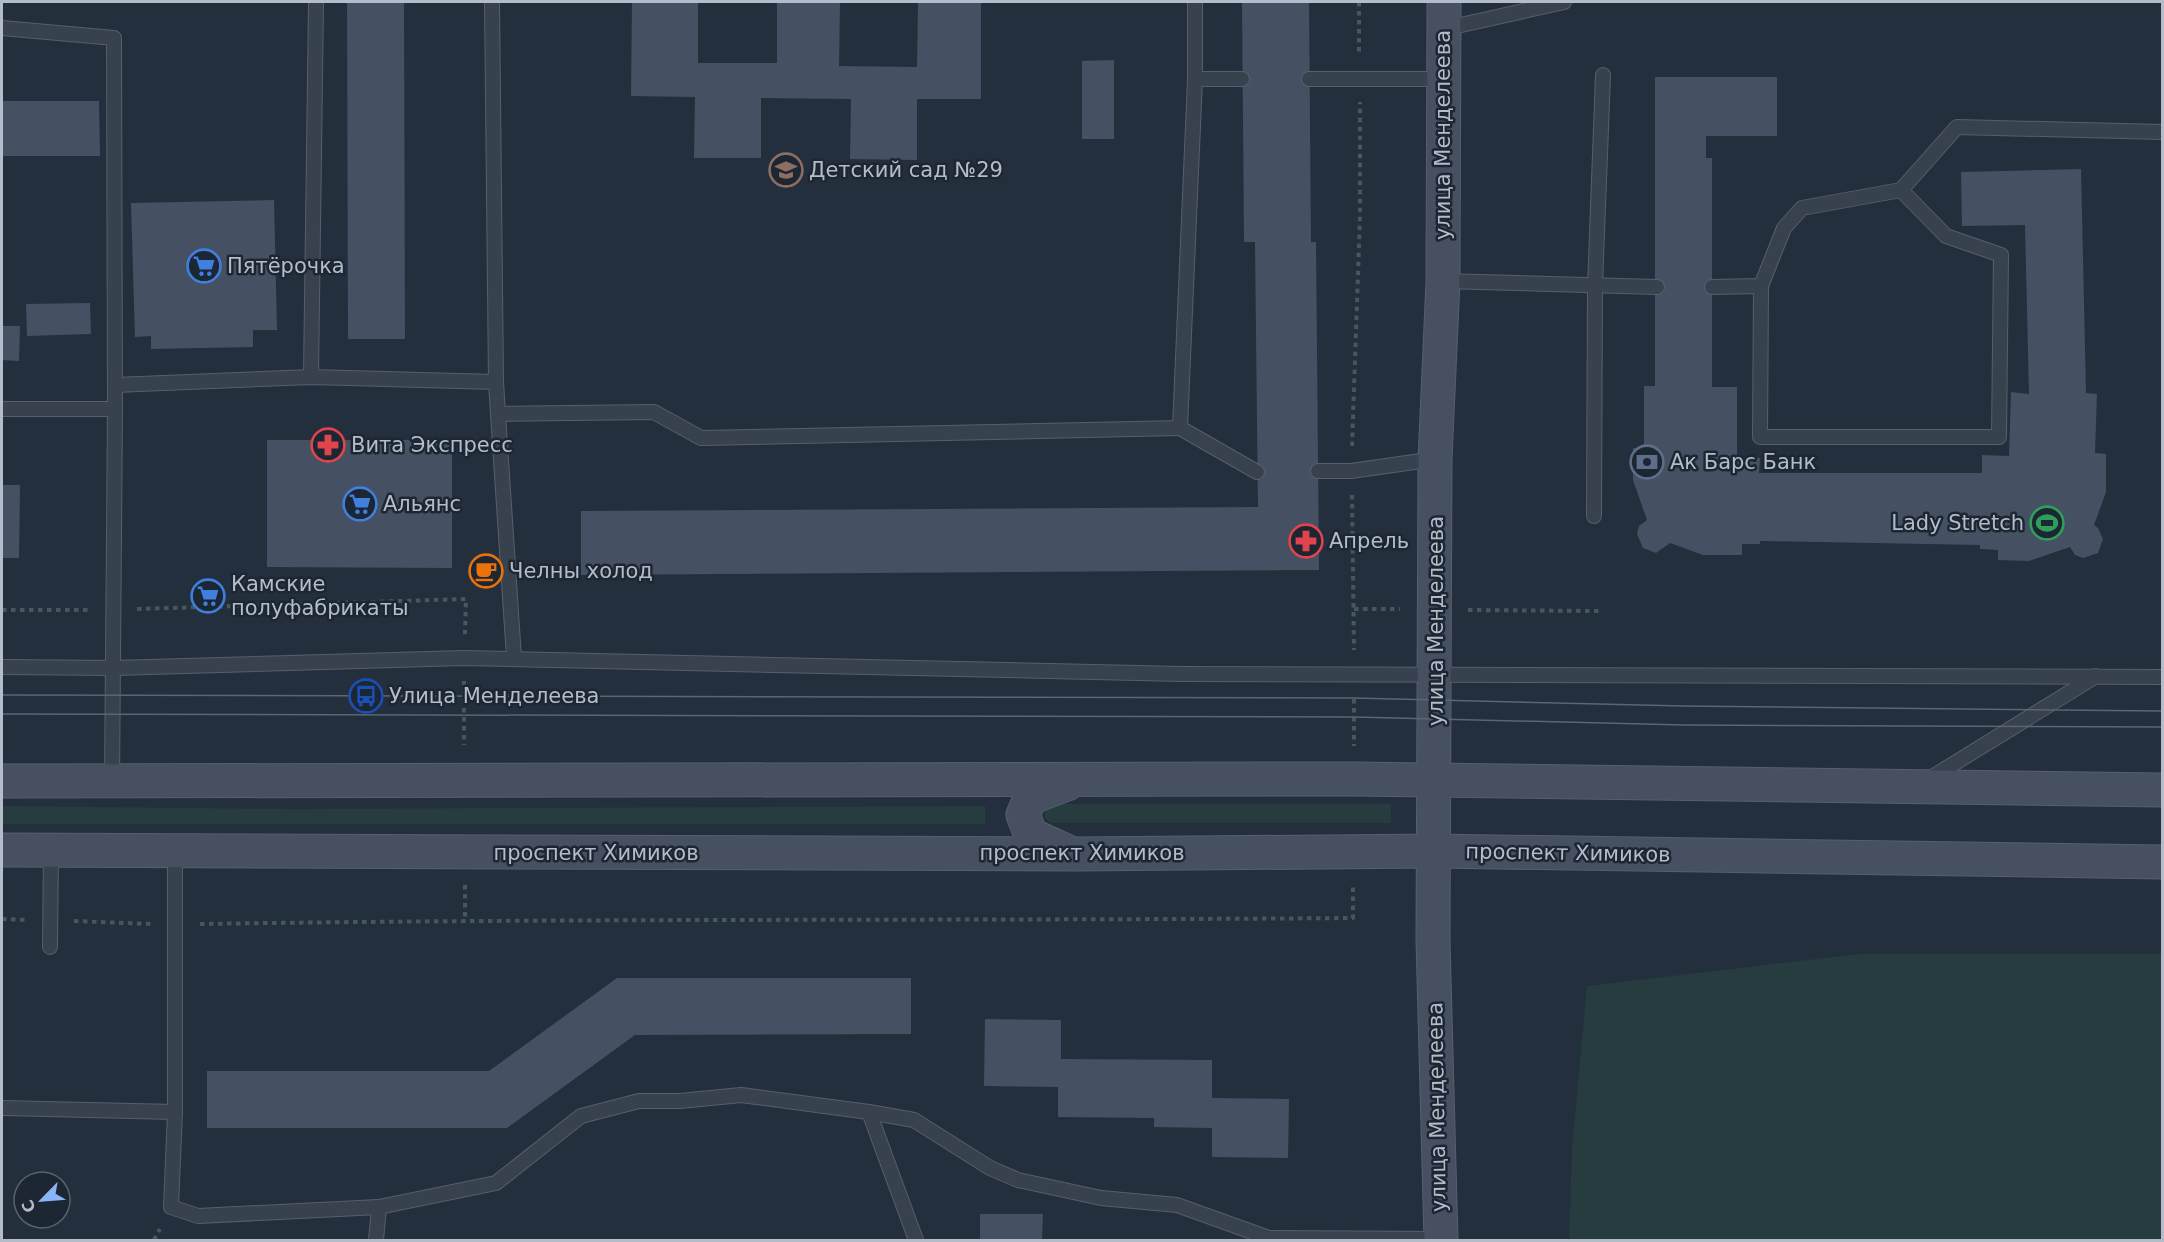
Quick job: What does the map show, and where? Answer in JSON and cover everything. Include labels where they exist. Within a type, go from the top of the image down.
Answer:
[{"type":"main road","name":"улица Менделеева","points":[[1441,1240],[1433,940],[1436,673],[1435,459],[1443,281],[1443,15]]},
{"type":"main road","points":[[1077,855],[1035,838],[1023,821],[1023,811],[1030,798],[1043,791],[1089,778]]},
{"type":"main road","points":[[2,782],[1089,778],[1920,785],[2163,790]]},
{"type":"main road","name":"проспект Химиков","points":[[2,850],[1077,855],[1434,851],[2163,861]]},
{"type":"lane","points":[[311,377],[316,2]]},
{"type":"lane","points":[[492,2],[496,382],[514,658]]},
{"type":"lane","points":[[1180,428],[1195,79],[1195,2]]},
{"type":"lane","points":[[1443,15],[1564,2]]},
{"type":"lane","points":[[2,28],[114,38],[115,610],[112,782]]},
{"type":"lane","points":[[1594,516],[1595,285],[1603,75]]},
{"type":"lane","points":[[1195,79],[1242,79]]},
{"type":"lane","points":[[1309,79],[1444,79]]},
{"type":"lane","points":[[1901,190],[1946,236],[2001,255],[1999,437],[1760,437],[1761,286],[1784,228],[1802,208],[1901,190],[1957,127],[2163,132]]},
{"type":"lane","points":[[1443,281],[1657,288]]},
{"type":"lane","points":[[1712,287],[1761,286]]},
{"type":"lane","points":[[115,386],[311,377],[496,382]]},
{"type":"lane","points":[[2,409],[115,409]]},
{"type":"lane","points":[[498,414],[654,412],[701,438],[1180,428],[1257,472]]},
{"type":"lane","points":[[1318,471],[1352,471],[1435,459]]},
{"type":"lane","points":[[2,667],[114,668],[514,658],[1182,674],[2163,676]]},
{"type":"lane","points":[[1920,785],[2096,676]]},
{"type":"lane","points":[[50,947],[51,850]]},
{"type":"lane","points":[[175,851],[175,1112],[171,1207],[198,1216],[379,1207],[496,1183],[581,1116],[639,1101],[741,1095],[914,1120],[990,1168],[1018,1180],[1101,1198],[1177,1205],[1269,1239],[1441,1240]]},
{"type":"lane","points":[[2,1108],[175,1112]]},
{"type":"lane","points":[[869,1112],[916,1240]]},
{"type":"lane","points":[[376,1240],[379,1207]]},
{"type":"path","points":[[1354,717],[1352,471],[1360,217],[1359,2]]},
{"type":"path","points":[[2,610],[115,610],[466,599]]},
{"type":"path","points":[[1354,609],[1599,611]]},
{"type":"path","points":[[2,920],[175,924],[465,920],[959,922],[1353,918]]},
{"type":"green space","points":[[1051,804],[1391,804],[1391,823],[1051,823],[1045,818],[1045,808]]},
{"type":"green space","points":[[2,806],[292,809],[985,806],[985,824],[2,824]]},
{"type":"green space","points":[[1859,954],[2162,954],[2162,1240],[1569,1240],[1572,1149],[1587,986]]},
{"type":"building","points":[[347,2],[404,2],[405,339],[348,339]]},
{"type":"building","points":[[632,2],[698,2],[698,63],[777,63],[777,2],[840,2],[839,66],[917,67],[918,2],[981,3],[981,99],[917,99],[917,160],[850,159],[851,99],[761,98],[761,158],[694,158],[695,97],[631,96]]},
{"type":"building","points":[[1242,2],[1309,2],[1311,242],[1316,242],[1319,570],[581,575],[581,511],[1258,507],[1255,242],[1244,242]]},
{"type":"building","points":[[1114,60],[1114,139],[1082,139],[1082,61]]},
{"type":"building","points":[[1655,77],[1777,77],[1777,136],[1706,136],[1706,158],[1712,158],[1712,387],[1737,387],[1737,458],[1760,458],[1759,473],[1982,473],[1982,455],[2009,456],[2011,392],[2029,394],[2025,225],[1962,226],[1961,172],[2081,169],[2086,393],[2097,394],[2095,453],[2106,454],[2106,492],[2094,525],[2103,539],[2098,553],[2083,558],[2075,555],[2070,547],[2029,561],[1998,560],[1998,550],[1980,549],[1980,545],[1760,541],[1760,544],[1742,544],[1742,555],[1703,555],[1670,543],[1656,553],[1643,548],[1637,534],[1639,526],[1647,520],[1633,480],[1633,448],[1644,448],[1644,386],[1655,386]]},
{"type":"building","points":[[2,101],[99,101],[100,156],[2,156]]},
{"type":"building","name":"Пятёрочка","points":[[274,200],[277,330],[253,330],[253,347],[151,349],[151,336],[135,337],[131,203]]},
{"type":"building","points":[[90,303],[91,334],[27,336],[26,304]]},
{"type":"building","points":[[2,326],[20,326],[19,361],[2,360]]},
{"type":"building","name":"Альянс","points":[[267,440],[452,440],[452,568],[267,567]]},
{"type":"building","points":[[2,485],[20,485],[19,558],[2,558]]},
{"type":"building","points":[[617,978],[911,978],[911,1034],[635,1035],[507,1128],[207,1128],[207,1071],[489,1071]]},
{"type":"building","points":[[985,1019],[1061,1020],[1061,1059],[1212,1060],[1212,1098],[1289,1099],[1288,1158],[1212,1157],[1212,1128],[1154,1127],[1154,1118],[1058,1117],[1058,1087],[984,1086]]},
{"type":"building","points":[[980,1214],[1043,1214],[1042,1240],[980,1240]]},
{"type":"tram line","points":[[2,695],[1354,698],[1683,706],[2162,711]]},
{"type":"tram line","points":[[2,714],[1354,717],[1684,725],[2162,727]]},
{"type":"place","name":"Детский сад №29","points":[[786,170]]},
{"type":"place","name":"Пятёрочка","points":[[204,266]]},
{"type":"place","name":"Вита Экспресс","points":[[328,445]]},
{"type":"place","name":"Ак Барс Банк","points":[[1647,462]]},
{"type":"place","name":"Альянс","points":[[360,504]]},
{"type":"place","name":"Lady Stretch","points":[[2047,523]]},
{"type":"place","name":"Апрель","points":[[1306,541]]},
{"type":"place","name":"Челны холод","points":[[486,571]]},
{"type":"place","name":"Камские полуфабрикаты","points":[[208,596]]},
{"type":"place","name":"Улица Менделеева","points":[[366,696]]}]
